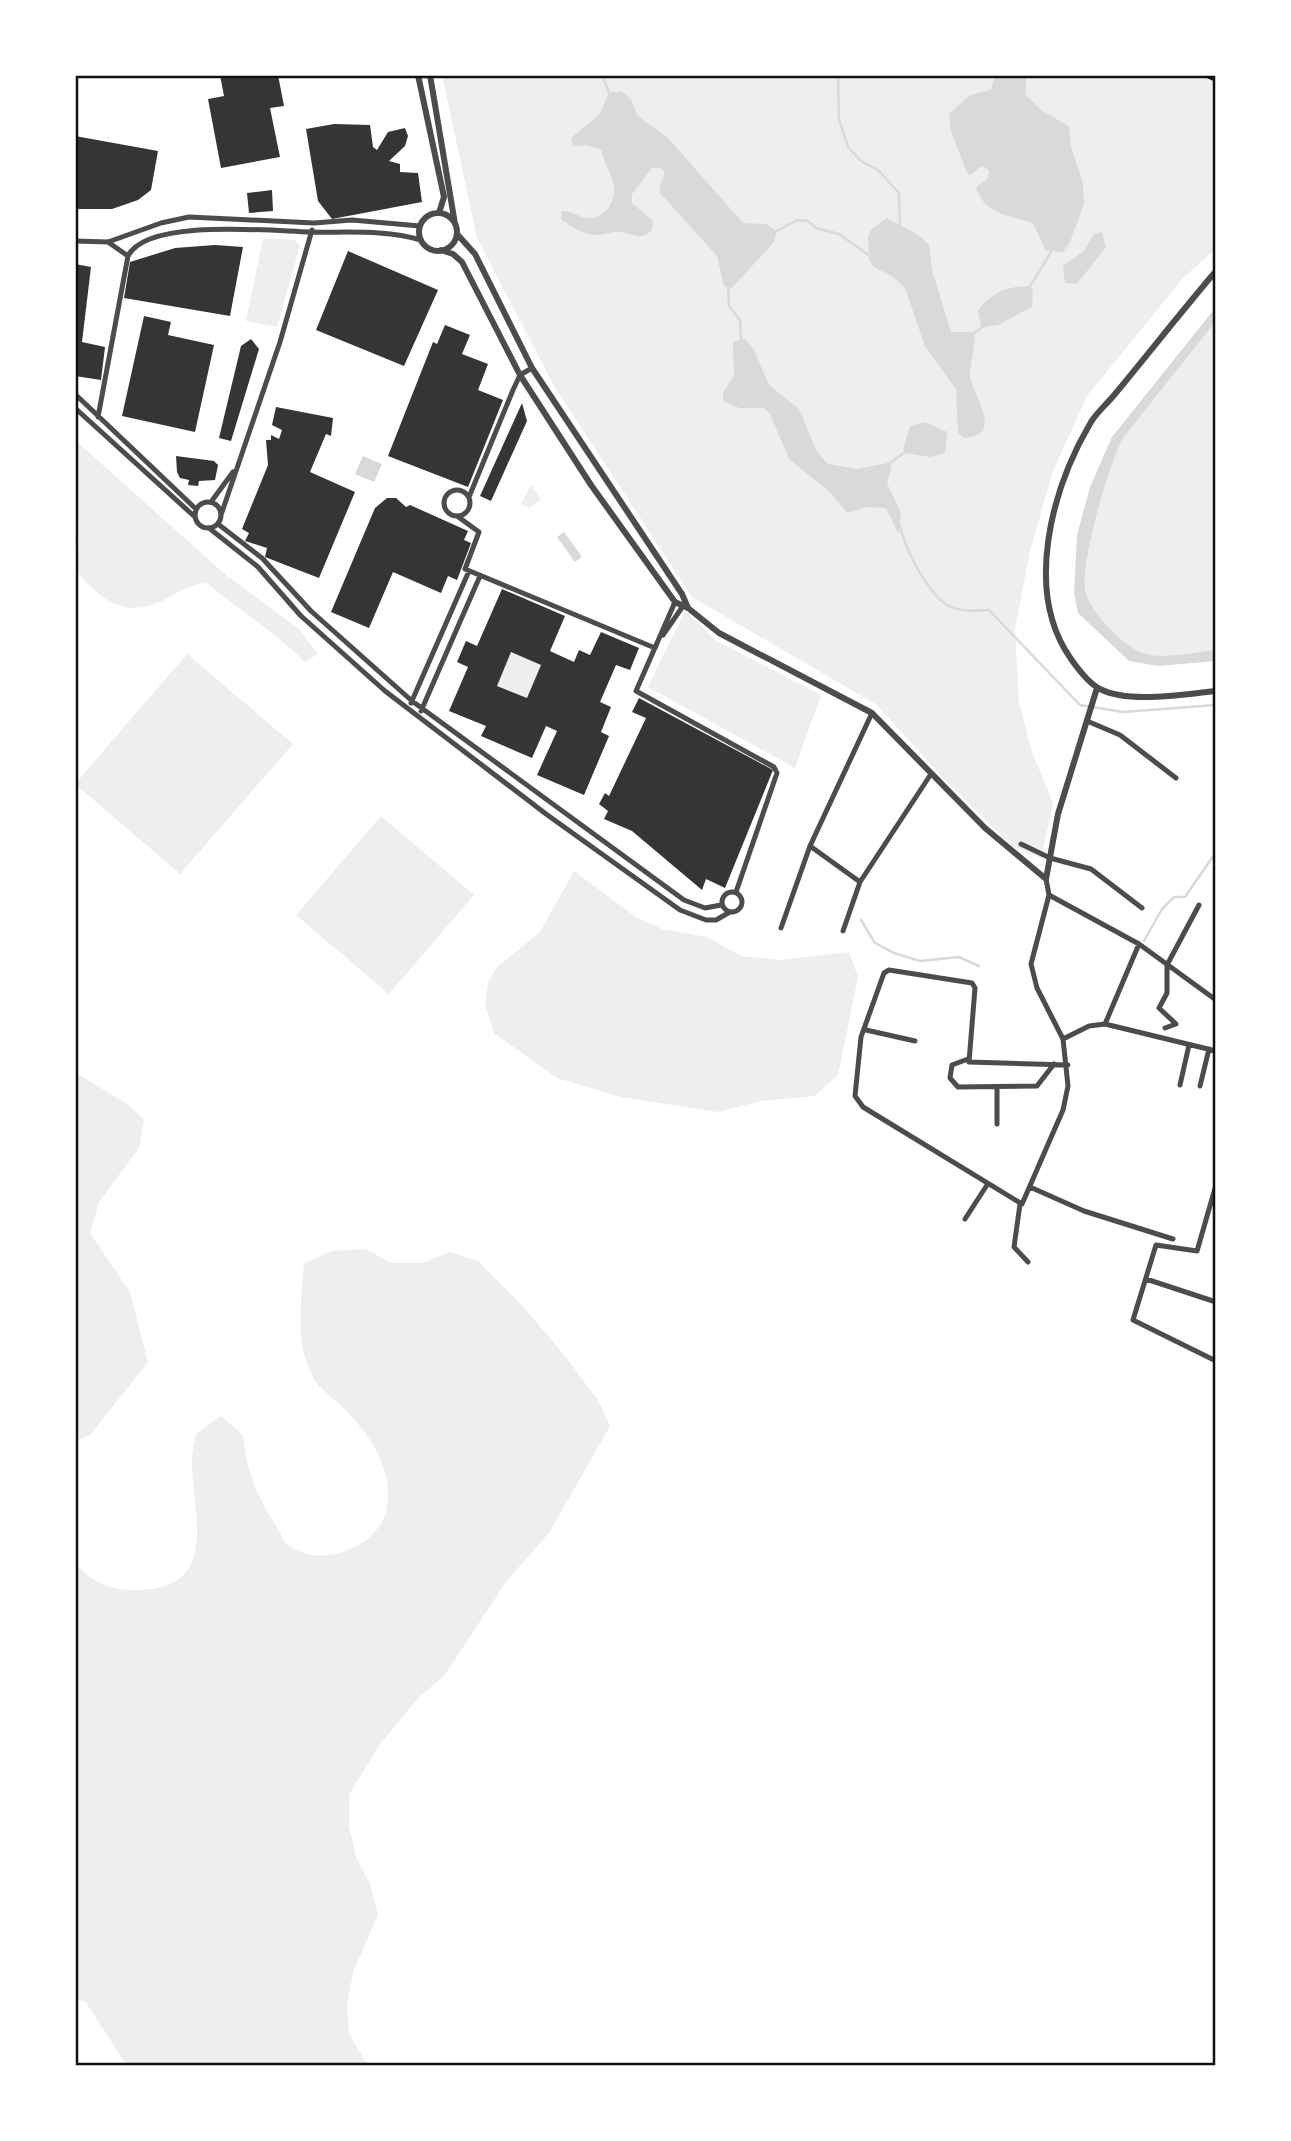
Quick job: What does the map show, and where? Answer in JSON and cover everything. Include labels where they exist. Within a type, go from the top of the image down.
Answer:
[{"type":"street","points":[[418,75],[444,197],[439,213]]},
{"type":"street","points":[[429,75],[457,234],[475,254],[532,368],[682,594],[685,607],[655,648]]},
{"type":"street","points":[[421,240],[420,226],[427,216],[439,213],[449,216],[455,223]]},
{"type":"street","points":[[75,241],[108,242],[136,230],[189,217],[314,223],[352,220],[420,226]]},
{"type":"street","points":[[209,528],[218,524],[281,342],[314,223]]},
{"type":"street","points":[[98,417],[128,256],[131,249],[145,241],[198,229],[311,232],[346,230],[421,240],[429,248],[453,254],[462,262],[520,375],[586,477],[675,602],[719,633],[872,713],[1004,846],[1046,879]]},
{"type":"street","points":[[441,250],[452,245],[457,234]]},
{"type":"street","points":[[108,242],[128,256]]},
{"type":"street","points":[[1216,271],[1092,419],[1062,483],[1048,546],[1048,610],[1060,643],[1097,688],[1125,695],[1169,696],[1216,691]]},
{"type":"street","points":[[457,516],[467,512],[469,497],[520,375],[532,368]]},
{"type":"street","points":[[75,394],[196,509]]},
{"type":"street","points":[[75,408],[195,517],[200,525],[209,528],[258,567],[301,616],[407,709],[680,911],[706,920],[716,920],[739,909],[742,903],[736,892],[777,780],[777,770],[636,691],[675,602],[682,594]]},
{"type":"street","points":[[211,502],[237,467]]},
{"type":"street","points":[[586,477],[596,468]]},
{"type":"street","points":[[469,497],[461,490],[447,496],[447,510],[479,532],[465,567],[469,571],[655,648]]},
{"type":"street","points":[[195,517],[196,509],[202,503],[211,502],[218,506],[221,515]]},
{"type":"street","points":[[218,524],[261,558],[310,611],[412,701],[684,900],[705,908],[722,905]]},
{"type":"street","points":[[407,709],[469,571]]},
{"type":"street","points":[[418,717],[480,576]]},
{"type":"street","points":[[1028,1262],[1014,1247],[1020,1204],[1030,1187],[1067,1097],[1068,1065],[1063,1039],[1037,988],[1031,964],[1049,895],[1046,879],[1058,814],[1097,688]]},
{"type":"street","points":[[781,928],[810,846],[872,713]]},
{"type":"street","points":[[1087,721],[1120,735],[1176,778]]},
{"type":"street","points":[[843,931],[860,882],[892,829],[931,774]]},
{"type":"street","points":[[1021,844],[1050,858],[1091,869],[1142,908]]},
{"type":"street","points":[[810,846],[860,882]]},
{"type":"street","points":[[722,905],[726,893],[736,892]]},
{"type":"street","points":[[1049,895],[1139,944],[1216,1000]]},
{"type":"street","points":[[722,905],[730,912]]},
{"type":"street","points":[[1165,1028],[1176,1024],[1159,1008],[1167,993],[1167,965],[1199,905]]},
{"type":"street","points":[[1105,1024],[1139,944]]},
{"type":"street","points":[[968,1059],[975,988],[972,983],[888,970],[884,973],[866,1030],[861,1037],[855,1087],[858,1102],[1020,1204]]},
{"type":"street","points":[[1063,1039],[1089,1026],[1105,1024],[1216,1051]]},
{"type":"street","points":[[866,1030],[915,1041]]},
{"type":"street","points":[[1180,1085],[1189,1045]]},
{"type":"street","points":[[1200,1086],[1209,1049]]},
{"type":"street","points":[[968,1059],[973,1064],[1068,1065]]},
{"type":"street","points":[[968,1059],[953,1065],[950,1077],[958,1087],[997,1089],[1037,1086],[1054,1064]]},
{"type":"street","points":[[997,1089],[997,1124]]},
{"type":"street","points":[[965,1219],[988,1185]]},
{"type":"street","points":[[1216,1185],[1198,1250],[1156,1245],[1133,1320],[1216,1362]]},
{"type":"street","points":[[1030,1187],[1084,1211],[1173,1239]]},
{"type":"street","points":[[1146,1279],[1216,1302]]},
{"type":"path","points":[[1203,75],[1216,81]]},
{"type":"shaded area","points":[[442,75],[1216,75],[1216,249],[1184,277],[1087,396],[1053,471],[1030,551],[1015,630],[1019,701],[1032,752],[1053,803],[1041,858],[1014,848],[944,779],[877,705],[692,597],[554,386],[477,238]]},
{"type":"shaded area","points":[[995,75],[1027,75],[1025,94],[1042,111],[1069,126],[1071,147],[1083,183],[1084,204],[1070,242],[1063,252],[1046,251],[1033,223],[998,212],[985,203],[976,187],[988,178],[989,170],[981,166],[971,175],[967,173],[951,131],[949,114],[970,95],[991,90]]},
{"type":"shaded area","points":[[621,91],[630,98],[638,116],[668,138],[743,223],[766,224],[777,231],[774,242],[732,288],[724,286],[717,256],[660,193],[665,173],[661,168],[652,168],[632,194],[632,203],[653,221],[652,230],[648,234],[640,236],[617,232],[593,235],[568,225],[561,219],[562,211],[585,218],[601,215],[612,201],[613,182],[601,150],[587,145],[573,146],[571,138],[599,115],[609,93]]},
{"type":"shaded area","points":[[887,218],[920,236],[929,245],[932,270],[951,332],[975,332],[970,375],[985,421],[983,429],[977,435],[964,438],[958,433],[956,389],[925,346],[905,288],[892,276],[874,267],[869,260],[868,237],[871,230]]},
{"type":"shaded area","points":[[1102,232],[1106,247],[1077,284],[1065,283],[1063,266],[1084,251],[1094,234]]},
{"type":"shaded area","points":[[263,238],[294,240],[300,245],[277,327],[246,321]]},
{"type":"shaded area","points":[[1027,286],[1033,290],[1032,307],[998,325],[981,327],[978,311],[993,295]]},
{"type":"shaded area","points":[[1216,307],[1216,321],[1123,438],[1097,513],[1087,557],[1085,589],[1087,598],[1109,628],[1138,651],[1171,655],[1216,650],[1216,661],[1158,666],[1129,661],[1078,613],[1074,593],[1077,535],[1090,487],[1112,437]]},
{"type":"shaded area","points":[[1216,321],[1216,650],[1171,655],[1146,654],[1118,637],[1087,598],[1087,557],[1104,490],[1123,438]]},
{"type":"shaded area","points":[[745,339],[753,348],[769,385],[799,409],[817,452],[828,464],[857,469],[888,463],[892,466],[887,483],[901,513],[899,535],[886,508],[867,507],[847,513],[831,493],[789,459],[770,414],[764,408],[739,408],[723,401],[723,392],[734,376],[733,342]]},
{"type":"shaded area","points":[[925,422],[947,432],[945,453],[931,457],[905,453],[903,450],[910,426]]},
{"type":"shaded area","points":[[75,440],[227,576],[299,629],[318,654],[305,662],[207,583],[191,586],[166,599],[138,608],[115,604],[105,599],[76,571],[79,543]]},
{"type":"shaded area","points":[[363,456],[382,464],[374,482],[355,474]]},
{"type":"shaded area","points":[[531,485],[541,500],[529,508],[521,504]]},
{"type":"shaded area","points":[[564,532],[582,557],[575,562],[557,537]]},
{"type":"shaded area","points":[[685,611],[717,641],[821,695],[795,768],[648,687]]},
{"type":"shaded area","points":[[511,652],[541,665],[527,698],[497,686]]},
{"type":"shaded area","points":[[187,654],[293,744],[180,874],[75,784]]},
{"type":"shaded area","points":[[381,816],[474,895],[389,994],[296,915]]},
{"type":"shaded area","points":[[574,871],[636,917],[662,929],[707,937],[741,956],[781,960],[849,952],[858,977],[838,1075],[814,1096],[761,1101],[718,1112],[621,1097],[557,1078],[494,1033],[485,1004],[488,983],[497,967],[540,932]]},
{"type":"shaded area","points":[[75,1072],[130,1106],[144,1120],[139,1148],[99,1202],[90,1233],[130,1292],[148,1362],[90,1435],[75,1441]]},
{"type":"shaded area","points":[[365,1249],[392,1263],[422,1263],[450,1252],[478,1261],[521,1304],[561,1351],[598,1400],[610,1426],[549,1533],[508,1579],[444,1676],[420,1696],[380,1744],[349,1795],[349,1826],[356,1857],[370,1884],[378,1915],[353,1972],[347,2005],[349,2034],[368,2066],[127,2066],[85,2001],[75,2001],[75,1562],[94,1580],[117,1588],[135,1590],[162,1587],[180,1578],[190,1565],[196,1548],[192,1462],[196,1434],[221,1416],[243,1435],[254,1484],[264,1506],[289,1546],[302,1553],[333,1554],[362,1543],[374,1533],[387,1507],[388,1492],[382,1464],[360,1426],[314,1379],[304,1352],[300,1323],[304,1264],[331,1251]]},
{"type":"building","points":[[220,75],[278,75],[284,106],[270,108],[280,157],[221,168],[208,99],[224,96]]},
{"type":"building","points":[[334,124],[370,125],[373,147],[377,150],[388,132],[405,128],[408,136],[405,146],[389,161],[400,164],[400,172],[418,173],[422,202],[332,219],[318,201],[306,129]]},
{"type":"building","points":[[75,136],[158,151],[151,190],[138,200],[112,209],[75,209]]},
{"type":"building","points":[[272,190],[273,211],[249,213],[247,193]]},
{"type":"building","points":[[215,245],[243,247],[230,316],[124,298],[130,262],[175,248]]},
{"type":"building","points":[[348,251],[438,290],[404,366],[316,330]]},
{"type":"building","points":[[75,264],[91,267],[82,342],[105,347],[101,380],[75,376]]},
{"type":"building","points":[[144,316],[171,322],[168,335],[214,345],[195,432],[122,416]]},
{"type":"building","points":[[445,325],[470,335],[462,354],[488,364],[478,390],[503,400],[468,487],[388,456],[433,342],[437,344]]},
{"type":"building","points":[[251,339],[259,349],[231,441],[219,438],[241,346]]},
{"type":"building","points":[[522,403],[527,421],[491,501],[480,496]]},
{"type":"building","points":[[276,407],[333,418],[331,436],[326,434],[310,472],[355,492],[319,578],[265,557],[267,548],[245,541],[249,533],[242,529],[268,465],[266,440],[271,440],[271,435],[279,439],[282,430],[272,425]]},
{"type":"building","points":[[176,456],[214,461],[218,465],[215,480],[199,481],[198,486],[188,485],[189,480],[180,478],[177,472]]},
{"type":"building","points":[[387,498],[396,498],[406,507],[410,505],[468,531],[464,540],[471,543],[457,580],[448,576],[441,593],[393,572],[369,628],[331,612],[375,508]]},
{"type":"building","points":[[502,589],[565,616],[550,651],[574,662],[579,650],[590,655],[601,632],[639,648],[630,670],[616,665],[600,702],[611,707],[601,732],[609,736],[584,795],[537,775],[557,731],[546,726],[532,758],[481,736],[486,726],[449,711],[468,667],[457,662],[466,641],[477,646]],"holes":[[[511,652],[541,665],[527,698],[497,686]]]},
{"type":"building","points":[[639,698],[773,770],[725,888],[706,879],[702,890],[632,831],[604,819],[608,811],[599,804],[605,793],[609,796],[646,718],[632,712]]},
{"type":"waterway","points":[[602,75],[610,95]]},
{"type":"waterway","points":[[838,75],[839,119],[848,147],[861,161],[878,170],[899,193],[900,227]]},
{"type":"waterway","points":[[775,232],[797,220],[808,221],[816,228],[839,234],[870,256]]},
{"type":"waterway","points":[[1029,288],[1051,252]]},
{"type":"waterway","points":[[728,286],[729,306],[740,320],[741,342]]},
{"type":"waterway","points":[[973,334],[984,326]]},
{"type":"waterway","points":[[887,465],[905,452]]},
{"type":"waterway","points":[[900,526],[917,568],[939,598],[957,609],[989,610],[1080,705],[1123,712],[1216,705]]},
{"type":"waterway","points":[[1144,941],[1162,909],[1174,897],[1185,897],[1216,852]]},
{"type":"waterway","points":[[861,920],[875,943],[894,953],[920,961],[959,957],[979,966]]}]
